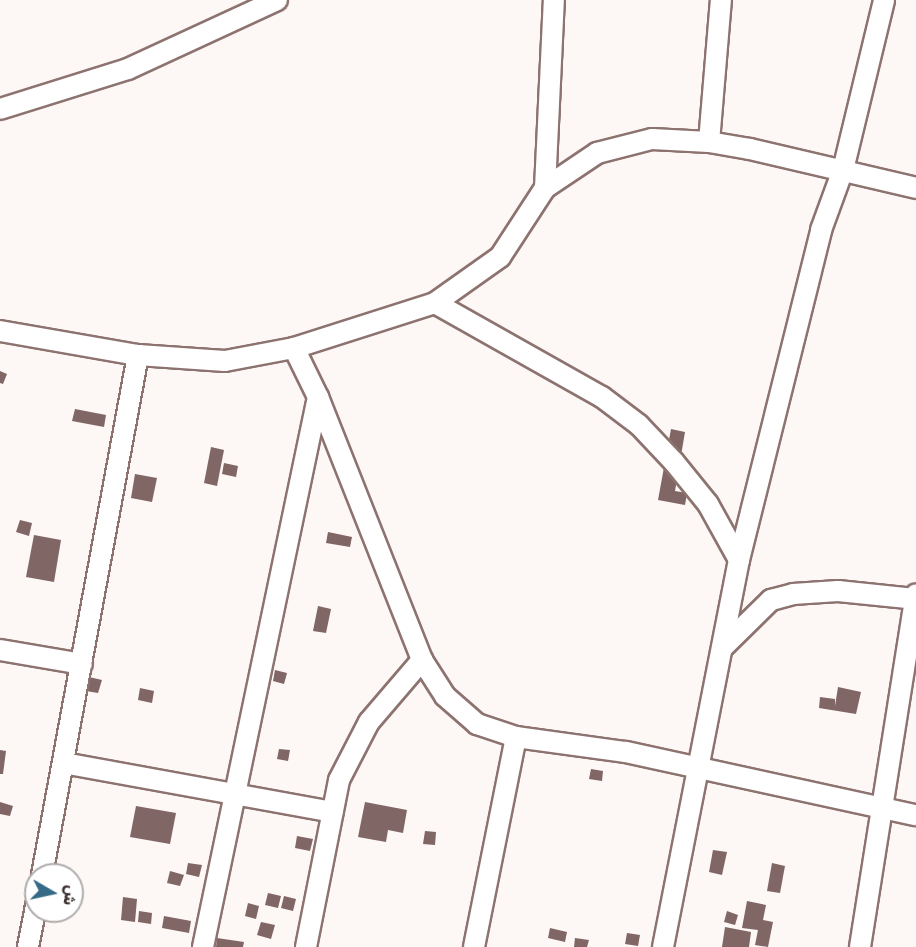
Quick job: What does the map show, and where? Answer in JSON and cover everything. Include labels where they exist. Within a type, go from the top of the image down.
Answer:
[{"type":"street","points":[[0,109],[129,69],[277,0]]},
{"type":"street","points":[[545,188],[554,0]]},
{"type":"street","points":[[709,142],[721,0]]},
{"type":"street","points":[[663,947],[739,560],[821,230],[843,170],[884,0]]},
{"type":"street","points":[[0,331],[138,355],[225,361],[294,348],[435,303],[500,257],[545,188],[597,153],[652,139],[709,142],[916,188]]},
{"type":"street","points":[[435,303],[602,397],[639,425],[674,462],[708,504],[739,560]]},
{"type":"street","points":[[294,348],[318,397],[422,660],[446,696],[477,724],[516,737],[626,752],[916,815]]},
{"type":"street","points":[[44,863],[138,355]]},
{"type":"street","points":[[203,947],[318,397]]},
{"type":"street","points":[[722,648],[771,600],[793,594],[838,591],[916,597],[860,947]]},
{"type":"street","points":[[0,650],[82,664]]},
{"type":"street","points":[[306,947],[339,780],[369,722],[422,660]]},
{"type":"street","points":[[474,947],[516,737]]},
{"type":"street","points":[[63,763],[333,812]]},
{"type":"street","points":[[28,947],[33,923]]},
{"type":"building","points":[[0,371],[7,374],[3,384],[0,383]]},
{"type":"building","points":[[75,409],[106,415],[104,427],[72,421]]},
{"type":"building","points":[[671,429],[685,432],[675,491],[687,493],[685,505],[658,500]]},
{"type":"building","points":[[211,447],[224,450],[217,486],[204,483]]},
{"type":"building","points":[[224,463],[238,466],[236,477],[222,474]]},
{"type":"building","points":[[135,474],[157,478],[152,502],[131,498]]},
{"type":"building","points":[[20,520],[32,523],[29,536],[16,532]]},
{"type":"building","points":[[328,532],[352,537],[350,547],[326,543]]},
{"type":"building","points":[[34,535],[61,540],[54,582],[26,577]]},
{"type":"building","points":[[318,606],[331,609],[326,633],[313,631]]},
{"type":"building","points":[[275,670],[287,673],[284,684],[273,681]]},
{"type":"building","points":[[89,677],[102,680],[98,693],[86,691]]},
{"type":"building","points":[[838,687],[861,692],[856,714],[819,708],[820,697],[835,699],[835,706]]},
{"type":"building","points":[[140,688],[154,691],[152,703],[138,700]]},
{"type":"building","points":[[279,749],[290,750],[288,761],[277,759]]},
{"type":"building","points":[[0,750],[6,751],[3,774],[0,774]]},
{"type":"building","points":[[591,769],[603,771],[602,781],[589,779]]},
{"type":"building","points":[[0,802],[13,806],[10,816],[0,814]]},
{"type":"building","points":[[365,802],[407,810],[403,833],[388,830],[386,842],[358,837]]},
{"type":"building","points":[[136,806],[176,813],[170,844],[130,837]]},
{"type":"building","points":[[425,831],[436,832],[435,845],[423,844]]},
{"type":"building","points":[[297,836],[313,839],[310,851],[295,848]]},
{"type":"building","points":[[713,850],[727,852],[722,875],[709,872]]},
{"type":"building","points":[[188,863],[202,865],[199,877],[186,874]]},
{"type":"building","points":[[772,863],[785,866],[780,893],[767,891]]},
{"type":"building","points":[[170,871],[184,875],[180,886],[167,883]]},
{"type":"building","points":[[268,893],[281,896],[278,908],[265,905]]},
{"type":"building","points":[[284,896],[296,899],[293,911],[281,908]]},
{"type":"building","points":[[123,897],[137,899],[135,922],[121,920]]},
{"type":"building","points":[[747,901],[766,905],[763,920],[773,922],[768,947],[755,945],[758,930],[742,928]]},
{"type":"building","points":[[248,903],[259,906],[256,919],[245,916]]},
{"type":"building","points":[[139,911],[152,913],[151,924],[138,922]]},
{"type":"building","points":[[727,911],[738,915],[735,925],[724,922]]},
{"type":"building","points":[[164,916],[191,921],[189,933],[162,928]]},
{"type":"building","points":[[261,922],[275,925],[271,939],[257,935]]},
{"type":"building","points":[[725,927],[751,932],[749,947],[722,947]]},
{"type":"building","points":[[550,928],[567,932],[565,942],[548,938]]},
{"type":"building","points":[[627,933],[640,935],[638,946],[625,944]]},
{"type":"building","points":[[217,938],[244,942],[243,947],[216,947]]},
{"type":"building","points":[[575,938],[589,940],[587,947],[574,947]]}]
